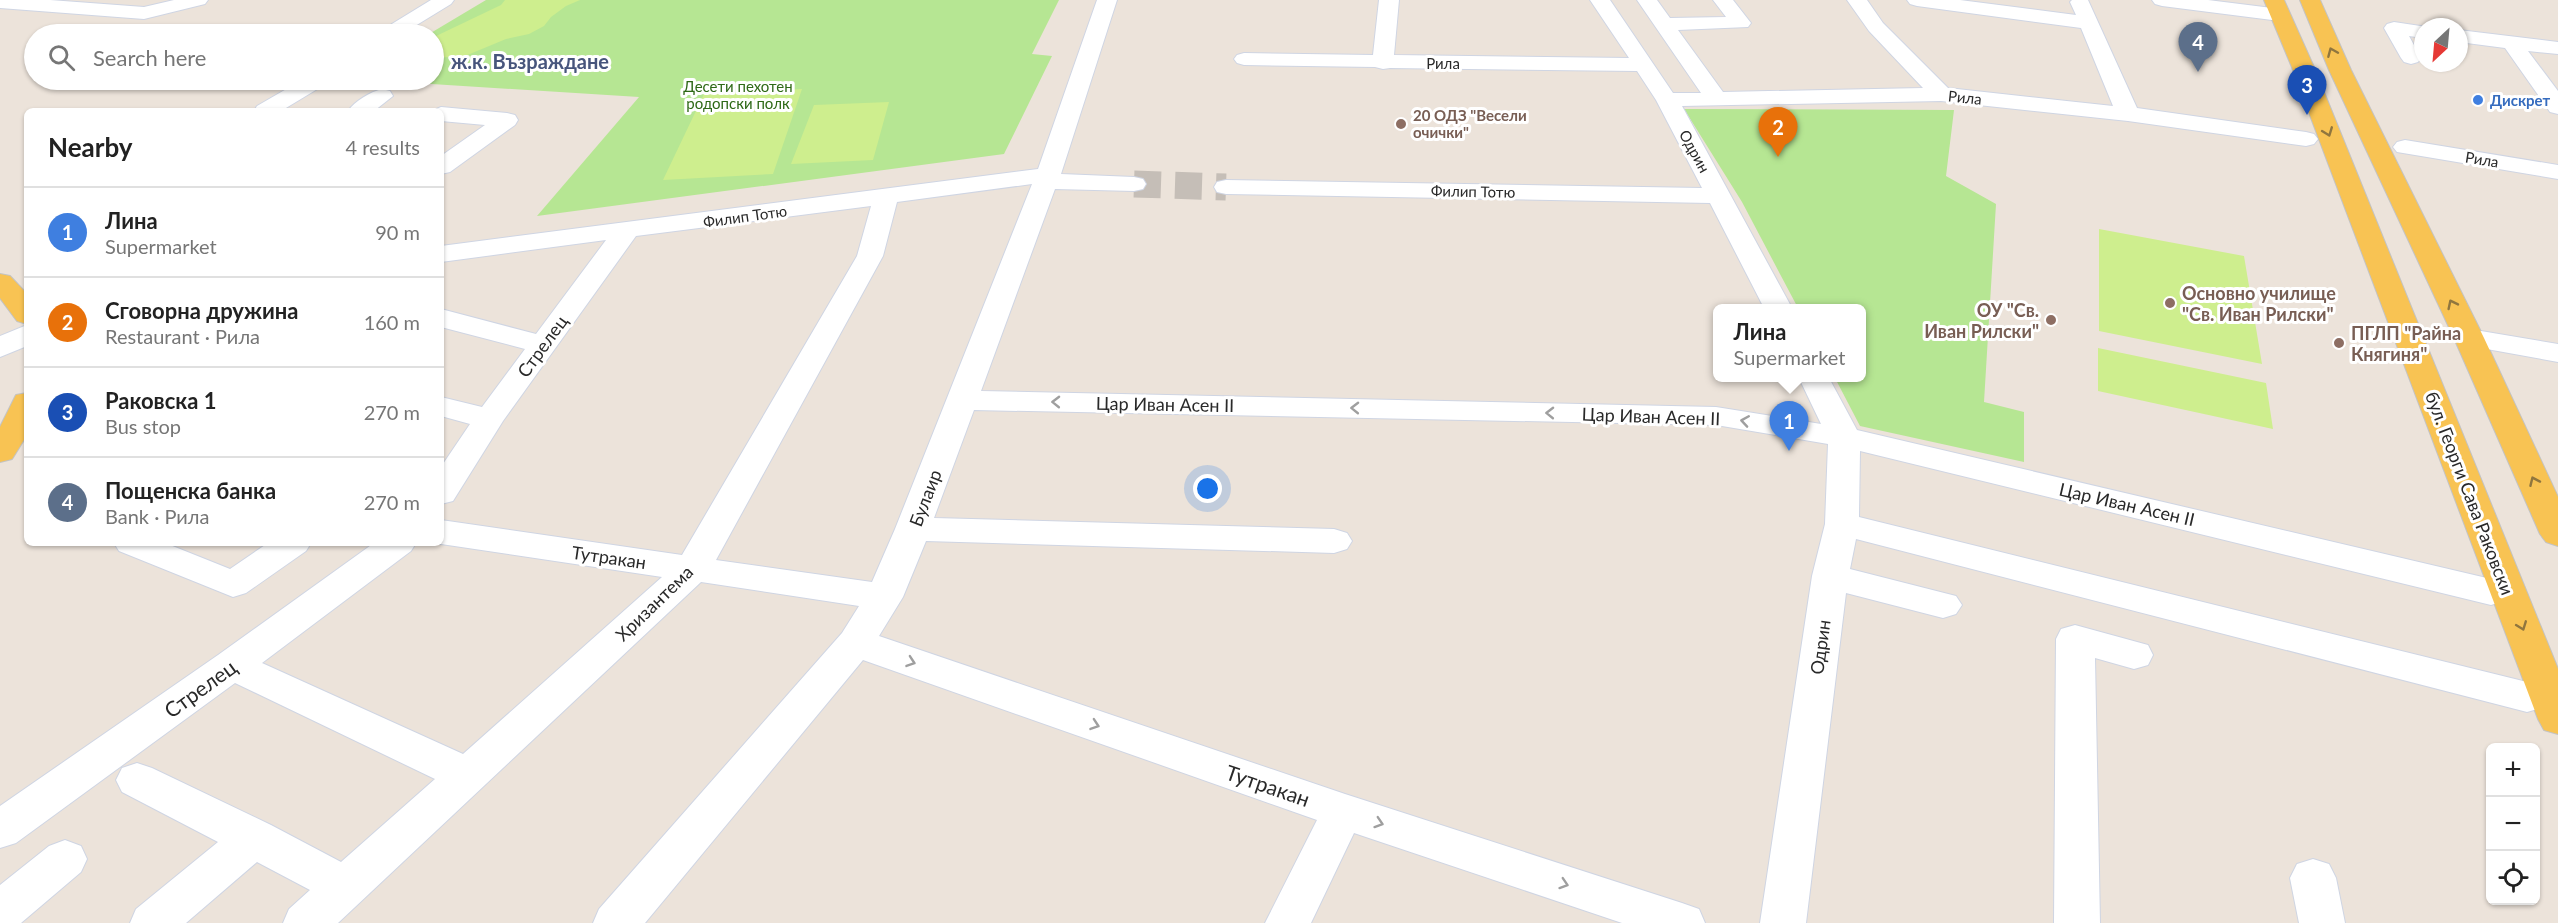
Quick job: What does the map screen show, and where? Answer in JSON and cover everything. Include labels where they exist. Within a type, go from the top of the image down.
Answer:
[{"type":"main road","points":[[2310,0],[2340,70],[2469,338],[2558,534]]},
{"type":"main road","name":"бул. Георги Сава Раковски","points":[[2277,8],[2307,76],[2558,719]]},
{"type":"main road","points":[[0,282],[24,308]]},
{"type":"main road","points":[[0,452],[16,427],[24,409]]},
{"type":"street","points":[[0,2],[143,6],[198,0]]},
{"type":"street","points":[[405,24],[444,0]]},
{"type":"street","name":"Булаир","points":[[616,923],[856,643],[884,597],[913,529],[1047,178],[1107,0]]},
{"type":"street","points":[[1383,63],[1389,0]]},
{"type":"street","name":"Одрин","points":[[1600,0],[1667,100],[1775,304]]},
{"type":"street","points":[[1647,0],[1717,99]]},
{"type":"street","points":[[1664,24],[1741,23],[1723,0]]},
{"type":"street","points":[[1857,0],[1876,27],[1941,94]]},
{"type":"street","points":[[1917,0],[2088,23]]},
{"type":"street","points":[[2080,0],[2128,114]]},
{"type":"street","points":[[2162,0],[2277,8]]},
{"type":"street","points":[[143,6],[158,24]]},
{"type":"street","points":[[2411,58],[2394,28],[2414,31]]},
{"type":"street","points":[[2468,37],[2558,48]]},
{"type":"street","points":[[2512,43],[2558,107]]},
{"type":"street","name":"Рила","points":[[1244,59],[1383,63],[1643,65]]},
{"type":"street","points":[[270,108],[300,90]]},
{"type":"street","name":"Рила","points":[[1667,100],[1941,94],[2128,114],[2306,139]]},
{"type":"street","points":[[364,108],[382,96]]},
{"type":"street","points":[[444,114],[507,120],[444,165]]},
{"type":"street","name":"Рила","points":[[2405,147],[2558,172]]},
{"type":"street","name":"Филип Тотю","points":[[444,254],[1047,178],[1134,184]]},
{"type":"street","name":"Филип Тотю","points":[[1226,187],[1720,196]]},
{"type":"street","name":"Хризантема","points":[[306,923],[692,570],[870,256],[886,197]]},
{"type":"street","name":"Стрелец","points":[[444,487],[489,419],[626,232]]},
{"type":"street","points":[[444,319],[544,345]]},
{"type":"street","points":[[0,348],[24,336]]},
{"type":"street","points":[[2469,338],[2558,353]]},
{"type":"street","name":"Одрин","points":[[1784,923],[1830,576],[1842,524],[1844,437],[1816,382]]},
{"type":"street","name":"Цар Иван Асен II","points":[[962,400],[1716,416],[1844,437],[2491,592]]},
{"type":"street","points":[[444,407],[489,419]]},
{"type":"street","points":[[1842,524],[2528,697]]},
{"type":"street","points":[[913,529],[1334,541]]},
{"type":"street","name":"Тутракан","points":[[444,532],[884,597]]},
{"type":"street","points":[[139,546],[233,584],[289,546]]},
{"type":"street","name":"Стрелец","points":[[0,830],[232,665],[394,546]]},
{"type":"street","points":[[1830,576],[1943,605]]},
{"type":"street","points":[[2077,923],[2075,639],[2134,655]]},
{"type":"street","name":"Тутракан","points":[[856,643],[1343,811],[1682,923]]},
{"type":"street","points":[[232,665],[469,776]]},
{"type":"street","points":[[137,780],[255,838],[347,887]]},
{"type":"street","points":[[1288,923],[1343,811]]},
{"type":"street","points":[[153,923],[255,838]]},
{"type":"street","points":[[0,913],[65,859]]},
{"type":"street","points":[[2313,879],[2322,923]]},
{"type":"green space","name":"Десети пехотен родопски полк","points":[[486,0],[1059,0],[1032,54],[1052,56],[1004,154],[537,216],[639,97],[444,85],[444,25]]},
{"type":"green space","points":[[505,0],[580,0],[566,6],[551,17],[544,26],[529,34],[506,39],[465,56],[444,57],[444,32],[501,5]]},
{"type":"green space","points":[[802,89],[773,174],[663,180],[704,94]]},
{"type":"green space","points":[[889,102],[873,160],[791,164],[814,105]]},
{"type":"green space","points":[[1684,109],[1954,110],[1946,176],[1996,204],[1984,402],[2024,412],[2024,462],[1860,426],[1837,382],[1866,382],[1866,304],[1796,304],[1742,202]]},
{"type":"green space","points":[[2099,229],[2244,256],[2262,364],[2099,331]]},
{"type":"green space","points":[[2098,348],[2266,383],[2273,429],[2098,391]]},
{"type":"tunnel","points":[[1134,184],[1226,187]]},
{"type":"place","name":"Пощенска банка","points":[[2198,72]]},
{"type":"place","name":"Дискрет","points":[[2478,100]]},
{"type":"place","name":"Раковска 1","points":[[2307,115]]},
{"type":"place","name":"20 ОДЗ \"Весели очички\"","points":[[1401,124]]},
{"type":"place","name":"Сговорна дружина","points":[[1778,157]]},
{"type":"place","name":"Основно училище \"Св. Иван Рилски\"","points":[[2170,303]]},
{"type":"place","name":"ОУ \"Св. Иван Рилски\"","points":[[2051,320]]},
{"type":"place","name":"ПГЛП \"Райна Княгиня\"","points":[[2339,343]]},
{"type":"place","name":"Лина","points":[[1789,451]]},
{"type":"district","name":"ж.к. Възраждане","points":[[530,61]]}]
